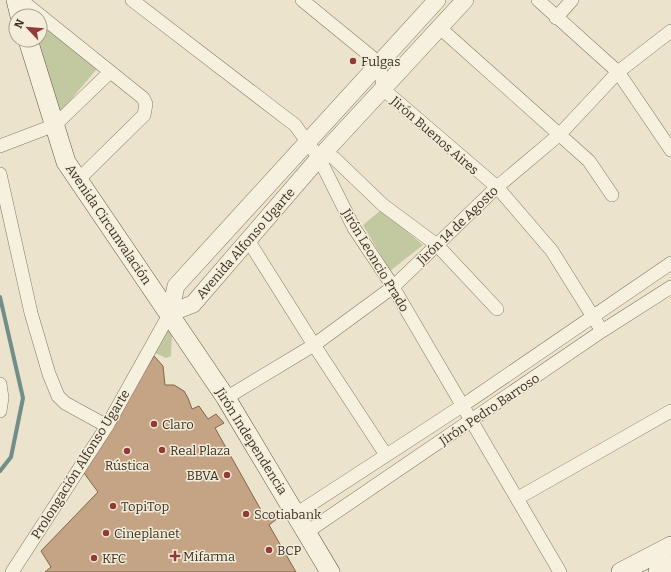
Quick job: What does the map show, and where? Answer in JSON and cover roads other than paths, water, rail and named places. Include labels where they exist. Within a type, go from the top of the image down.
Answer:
[{"type":"main road","name":"Avenida Circunvalación","points":[[31,48],[66,162],[170,313]]},
{"type":"main road","name":"Jirón Independencia","points":[[170,313],[226,398],[330,572]]},
{"type":"main road","points":[[621,572],[671,546]]},
{"type":"main road","points":[[658,572],[671,566]]},
{"type":"street","points":[[21,0],[143,98],[146,104],[144,115],[78,180]]},
{"type":"street","name":"Jirón Leoncio Prado","points":[[132,0],[296,125],[319,158],[354,228],[393,287],[462,406],[473,421],[560,572]]},
{"type":"street","points":[[302,0],[379,63],[384,90]]},
{"type":"street","name":"Avenida Alfonso Ugarte","points":[[170,313],[176,286],[437,0]]},
{"type":"street","name":"Avenida Alfonso Ugarte","points":[[170,313],[193,304],[319,158],[384,90],[465,0]]},
{"type":"street","points":[[538,0],[556,18],[618,72],[671,150]]},
{"type":"street","points":[[556,18],[572,0]]},
{"type":"street","points":[[440,28],[589,161],[612,195]]},
{"type":"street","name":"Jirón 14 de Agosto","points":[[226,398],[314,345],[393,287],[497,187],[560,134],[618,72],[671,31]]},
{"type":"street","points":[[0,146],[55,125],[110,73]]},
{"type":"street","name":"Jirón Buenos Aires","points":[[384,90],[497,187],[552,251],[602,331]]},
{"type":"street","points":[[319,158],[329,156],[334,158],[383,205],[437,245],[497,309]]},
{"type":"street","points":[[0,174],[32,313],[49,374],[55,389],[65,403],[107,426]]},
{"type":"street","points":[[248,240],[386,455]]},
{"type":"street","points":[[296,514],[462,406],[671,263]]},
{"type":"street","name":"Jirón Pedro Barroso","points":[[307,532],[473,421],[602,331],[671,287]]},
{"type":"street","name":"Prolongación Alfonso Ugarte","points":[[12,572],[107,426],[170,313]]},
{"type":"street","points":[[0,384],[2,398],[0,411]]},
{"type":"street","points":[[518,498],[671,411]]},
{"type":"waterway","points":[[0,297],[23,398],[11,457],[0,471]]},
{"type":"place","name":"Fulgas","points":[[353,61]]},
{"type":"place","name":"Claro","points":[[154,424]]},
{"type":"place","name":"Real Plaza","points":[[162,450]]},
{"type":"place","name":"Rústica","points":[[127,451]]},
{"type":"place","name":"BBVA","points":[[227,475]]},
{"type":"place","name":"TopiTop","points":[[113,506]]},
{"type":"place","name":"Scotiabank","points":[[246,514]]},
{"type":"place","name":"Cineplanet","points":[[106,533]]},
{"type":"place","name":"BCP","points":[[269,550]]},
{"type":"place","name":"Mifarma","points":[[175,556]]},
{"type":"place","name":"KFC","points":[[94,558]]}]
